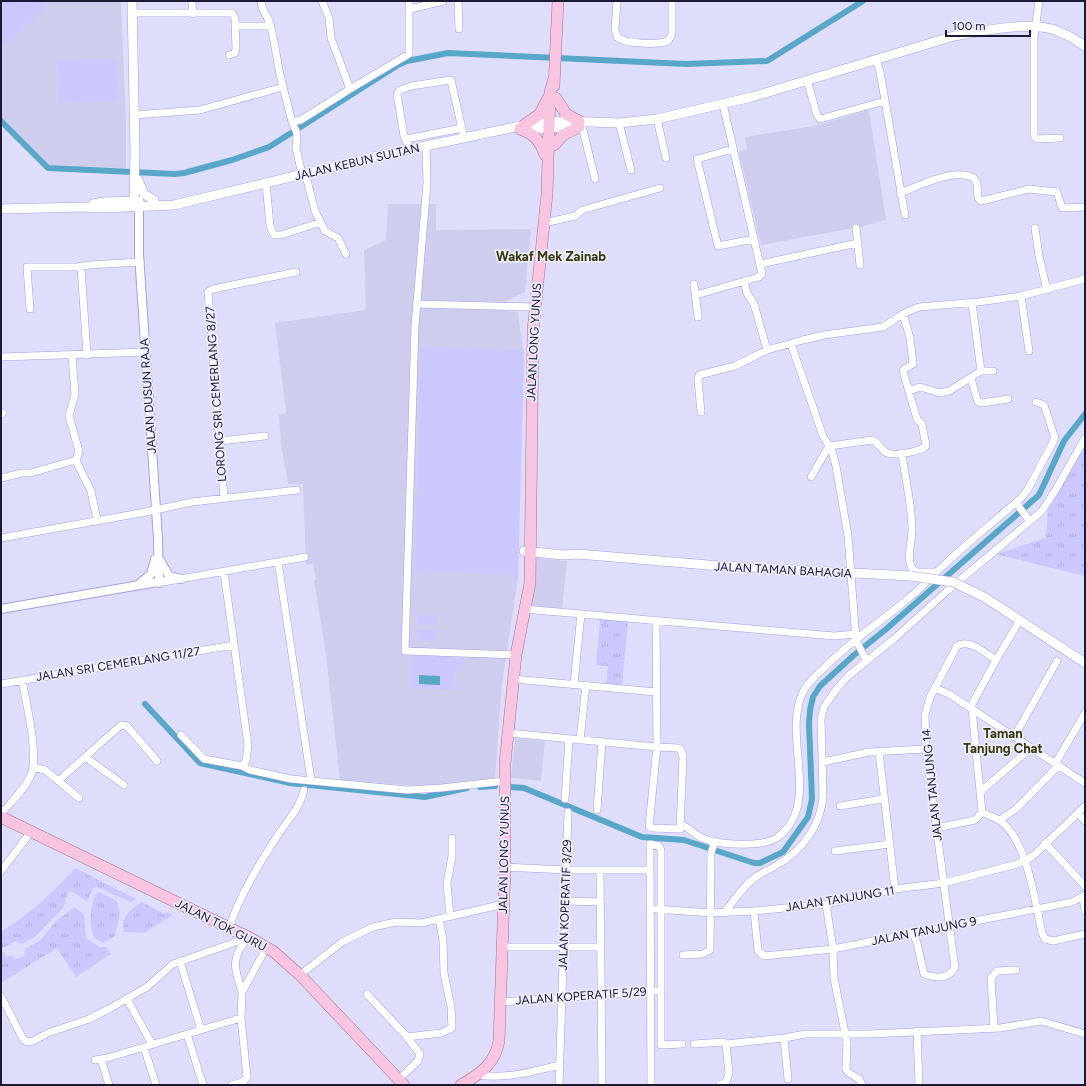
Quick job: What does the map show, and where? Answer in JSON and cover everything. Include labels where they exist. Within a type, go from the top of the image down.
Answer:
[{"type":"main road","points":[[132,1],[136,204]]},
{"type":"main road","points":[[552,125],[558,1]]},
{"type":"main road","name":"JALAN KEBUN SULTAN","points":[[82,207],[116,201],[136,204],[174,205],[426,146],[519,128],[552,125],[619,123],[657,119],[723,104],[954,36],[1007,28],[1036,27],[1064,33],[1085,46]]},
{"type":"main road","points":[[553,95],[566,114],[580,125],[563,135],[554,145]]},
{"type":"main road","points":[[519,128],[540,114],[553,95]]},
{"type":"main road","name":"JALAN LONG YUNUS","points":[[461,1085],[477,1075],[490,1064],[498,1050],[505,867],[505,780],[513,679],[524,609],[532,514],[530,491],[534,307],[547,194],[552,169],[554,145],[552,125]]},
{"type":"main road","name":"JALAN LONG YUNUS","points":[[547,194],[547,159],[552,125]]},
{"type":"main road","points":[[519,128],[528,132],[540,142],[547,159]]},
{"type":"main road","points":[[136,180],[144,194],[154,200]]},
{"type":"main road","points":[[116,201],[126,195],[136,180]]},
{"type":"main road","name":"JALAN KEBUN SULTAN","points":[[1,209],[82,207],[103,208],[154,200],[201,198]]},
{"type":"main road","name":"JALAN TAMAN BAHAGIA","points":[[528,548],[563,549],[578,554],[720,566],[911,576],[953,582],[984,597],[1085,662]]},
{"type":"main road","name":"JALAN TOK GURU","points":[[1,817],[229,928],[274,952],[300,975],[400,1083]]},
{"type":"main road","name":"JALAN TOK GURU","points":[[1,824],[242,942],[279,964],[400,1083]]},
{"type":"street","points":[[192,1],[193,14]]},
{"type":"street","points":[[260,1],[262,10],[271,26],[278,71],[292,124],[297,133],[296,148],[302,174],[307,180],[314,208],[321,222],[327,232],[338,238],[346,254]]},
{"type":"street","points":[[322,1],[329,18],[331,38],[350,89]]},
{"type":"street","points":[[292,124],[409,54],[409,1]]},
{"type":"street","points":[[410,9],[443,1]]},
{"type":"street","points":[[458,1],[459,29]]},
{"type":"street","points":[[617,1],[615,29],[617,37],[624,42],[660,43],[668,41],[672,34],[672,1]]},
{"type":"street","points":[[1039,1],[1034,38],[1034,136],[1037,139],[1060,138]]},
{"type":"street","points":[[132,14],[232,13],[235,18],[236,50],[229,55]]},
{"type":"street","points":[[235,26],[271,26]]},
{"type":"street","points":[[876,59],[905,215]]},
{"type":"street","points":[[410,150],[406,139],[397,94],[400,90],[411,86],[451,80],[464,138]]},
{"type":"street","points":[[807,80],[817,115],[820,119],[885,101]]},
{"type":"street","points":[[134,114],[200,110],[283,87]]},
{"type":"street","points":[[696,295],[761,276],[762,274],[723,104]]},
{"type":"street","points":[[657,119],[666,158]]},
{"type":"street","points":[[619,123],[631,170]]},
{"type":"street","points":[[580,125],[595,179]]},
{"type":"street","points":[[406,139],[462,128]]},
{"type":"street","points":[[426,146],[427,183],[417,304],[405,651],[516,655]]},
{"type":"street","points":[[733,149],[697,159],[704,192],[718,246],[754,238]]},
{"type":"street","points":[[900,193],[940,178],[954,175],[968,175],[973,177],[977,183],[978,198],[981,201],[1031,189],[1057,192],[1062,208],[1085,207]]},
{"type":"street","points":[[266,183],[270,226],[274,235],[281,235],[321,222]]},
{"type":"street","points":[[544,223],[575,216],[582,210],[660,188]]},
{"type":"street","name":"JALAN DUSUN RAJA","points":[[136,204],[158,539],[162,562],[161,582]]},
{"type":"street","points":[[856,228],[860,265]]},
{"type":"street","points":[[1035,228],[1038,256],[1047,290]]},
{"type":"street","points":[[760,264],[858,244]]},
{"type":"street","points":[[30,309],[27,267],[81,267],[139,258]]},
{"type":"street","points":[[81,267],[86,355]]},
{"type":"street","name":"LORONG SRI CEMERLANG 8/27","points":[[224,498],[209,291],[296,272]]},
{"type":"street","points":[[701,412],[698,380],[699,375],[735,366],[767,350],[824,335],[883,327],[903,314],[919,307],[972,303],[1021,296],[1085,279]]},
{"type":"street","points":[[744,281],[747,293],[754,304],[767,350]]},
{"type":"street","points":[[694,284],[698,317]]},
{"type":"street","points":[[1021,296],[1029,351]]},
{"type":"street","points":[[972,303],[981,371]]},
{"type":"street","points":[[417,304],[534,307]]},
{"type":"street","points":[[810,476],[829,446],[873,440],[878,443],[887,453],[902,453],[922,449],[926,446],[922,424],[918,419],[903,371],[913,364],[910,338],[903,314]]},
{"type":"street","points":[[791,344],[823,436],[834,457],[843,497],[857,640],[865,658]]},
{"type":"street","points":[[1,357],[72,356],[146,352]]},
{"type":"street","points":[[72,356],[75,394],[69,416],[79,451],[76,461],[91,491],[97,520]]},
{"type":"street","points":[[909,391],[920,387],[944,392],[981,371],[993,371]]},
{"type":"street","points":[[971,378],[978,402],[982,403],[1008,399]]},
{"type":"street","points":[[681,825],[702,838],[715,841],[754,844],[768,842],[777,837],[794,819],[800,794],[796,750],[800,701],[810,681],[838,654],[912,596],[936,572],[1017,505],[1028,489],[1055,438],[1044,405],[1036,402]]},
{"type":"street","points":[[220,441],[265,436]]},
{"type":"street","points":[[725,912],[748,884],[756,877],[787,859],[801,845],[817,825],[822,808],[823,762],[821,719],[824,707],[835,691],[865,658],[895,638],[1029,520],[1041,512],[1049,501],[1085,438]]},
{"type":"street","points":[[902,453],[906,490],[910,498],[912,532],[910,564],[913,571],[916,572],[936,572]]},
{"type":"street","points":[[1,478],[22,473],[31,473],[76,461]]},
{"type":"street","points":[[1,538],[192,502],[297,490]]},
{"type":"street","points":[[1017,505],[1029,520]]},
{"type":"street","name":"JALAN DUSUN RAJA","points":[[158,539],[157,552],[161,582]]},
{"type":"street","points":[[133,587],[151,574],[157,552]]},
{"type":"street","points":[[1,609],[224,572],[305,556]]},
{"type":"street","points":[[162,562],[169,576],[181,579]]},
{"type":"street","points":[[278,562],[311,780]]},
{"type":"street","points":[[224,572],[248,745],[246,761],[242,766]]},
{"type":"street","points":[[524,609],[834,636],[857,640]]},
{"type":"street","points":[[574,684],[582,614]]},
{"type":"street","points":[[508,733],[657,747],[678,748],[683,754],[680,829],[652,828],[649,826],[657,747],[656,620]]},
{"type":"street","points":[[936,828],[975,820],[982,812],[971,709],[996,660],[1020,620]]},
{"type":"street","name":"JALAN TANJUNG 14","points":[[913,933],[917,943],[924,974],[941,978],[948,976],[955,968],[926,749],[925,715],[935,688],[954,648],[961,643],[970,644],[996,660]]},
{"type":"street","name":"JALAN SRI CEMERLANG 11/27","points":[[1,684],[234,645]]},
{"type":"street","points":[[1014,737],[1057,661]]},
{"type":"street","points":[[513,679],[656,692]]},
{"type":"street","points":[[1,814],[24,786],[33,767],[33,752],[22,680]]},
{"type":"street","points":[[580,740],[586,685]]},
{"type":"street","points":[[935,688],[949,694],[1085,783]]},
{"type":"street","points":[[1000,820],[1017,808],[1057,765],[1085,713]]},
{"type":"street","points":[[58,781],[123,724],[127,726],[157,761]]},
{"type":"street","points":[[181,735],[204,759],[242,766],[250,770],[287,778],[408,790],[441,788],[505,780]]},
{"type":"street","points":[[565,799],[570,739]]},
{"type":"street","points":[[597,810],[602,742]]},
{"type":"street","points":[[980,792],[1031,748]]},
{"type":"street","points":[[823,762],[862,753],[926,749]]},
{"type":"street","points":[[879,752],[883,799],[895,889]]},
{"type":"street","points":[[85,757],[124,785]]},
{"type":"street","points":[[33,767],[44,770],[79,798]]},
{"type":"street","points":[[229,928],[236,906],[278,835],[298,808],[304,790]]},
{"type":"street","points":[[840,806],[883,799]]},
{"type":"street","name":"JALAN TANJUNG 11","points":[[650,909],[711,912],[754,911],[826,904],[895,889],[944,883],[1017,864],[1033,856],[1085,806]]},
{"type":"street","name":"JALAN KOPERATIF 3/29","points":[[559,1085],[568,812]]},
{"type":"street","points":[[982,812],[1000,820],[1010,831],[1026,859],[1042,933],[1049,941],[1085,934]]},
{"type":"street","points":[[1078,814],[1085,821]]},
{"type":"street","points":[[1,871],[27,837]]},
{"type":"street","points":[[450,916],[446,883],[452,856],[452,838]]},
{"type":"street","points":[[683,955],[703,954],[710,950],[711,851],[715,841]]},
{"type":"street","points":[[651,1085],[650,844],[659,846],[660,848],[661,1045],[682,1044]]},
{"type":"street","points":[[835,851],[890,844]]},
{"type":"street","points":[[1045,844],[1085,886]]},
{"type":"street","points":[[505,867],[566,870],[650,870]]},
{"type":"street","points":[[600,870],[602,1085]]},
{"type":"street","points":[[1084,896],[1085,912]]},
{"type":"street","name":"JALAN TANJUNG 9","points":[[754,911],[758,952],[760,955],[764,956],[833,949],[1072,902],[1084,896]]},
{"type":"street","points":[[566,901],[600,902]]},
{"type":"street","points":[[300,975],[342,942],[362,931],[386,924],[421,923],[504,904]]},
{"type":"street","points":[[826,904],[833,949],[834,978],[846,1043],[846,1069],[849,1073],[859,1079],[862,1085]]},
{"type":"street","points":[[407,1036],[441,1033],[452,1028],[451,1007],[444,973],[443,940],[439,919]]},
{"type":"street","points":[[1,996],[6,1003],[20,1035],[27,1042],[33,1041],[48,1033],[89,1018],[128,999],[147,987],[170,966],[180,961],[242,942]]},
{"type":"street","points":[[232,1085],[243,1082],[247,1077],[241,1018],[242,992],[235,962],[236,954],[242,942]]},
{"type":"street","points":[[502,947],[601,947]]},
{"type":"street","points":[[242,992],[263,954]]},
{"type":"street","points":[[180,961],[201,1030]]},
{"type":"street","points":[[994,1028],[991,978],[997,971],[1016,970]]},
{"type":"street","name":"JALAN KOPERATIF 5/29","points":[[500,1002],[661,990]]},
{"type":"street","points":[[367,994],[407,1036],[420,1054],[418,1061],[400,1083]]},
{"type":"street","points":[[128,999],[152,1044]]},
{"type":"street","points":[[109,1085],[98,1059],[241,1018]]},
{"type":"street","points":[[694,1044],[723,1042],[726,1044],[784,1038],[806,1034],[870,1034],[994,1028],[1041,1021],[1085,1034]]},
{"type":"street","points":[[917,1031],[919,1085]]},
{"type":"street","points":[[187,1034],[203,1085]]},
{"type":"street","points":[[784,1038],[788,1079]]},
{"type":"street","points":[[720,1085],[726,1082],[729,1073],[726,1044]]},
{"type":"street","points":[[144,1047],[156,1085]]},
{"type":"street","points":[[477,1075],[508,1077],[560,1065]]},
{"type":"shaded area","points":[[1,1],[121,1],[126,122],[126,168],[49,165],[1,117]]},
{"type":"shaded area","points":[[869,110],[886,220],[860,227],[761,245],[739,152],[747,149],[745,137],[814,126]]},
{"type":"shaded area","points":[[388,204],[436,204],[436,230],[531,229],[525,292],[506,301],[506,311],[518,312],[524,356],[518,578],[502,684],[495,778],[443,786],[419,786],[340,780],[326,655],[314,580],[316,580],[313,564],[306,565],[303,484],[288,484],[281,444],[279,415],[286,413],[275,323],[366,310],[364,250],[386,240]]},
{"type":"shaded area","points":[[537,558],[567,561],[562,609],[531,605]]},
{"type":"shaded area","points":[[419,675],[440,676],[440,685],[419,684]]},
{"type":"shaded area","points":[[515,738],[545,741],[541,781],[511,778]]},
{"type":"green space","points":[[1,1],[41,1],[47,7],[1,48]]},
{"type":"green space","points":[[116,59],[118,101],[59,103],[57,60]]},
{"type":"green space","points":[[420,347],[524,350],[518,578],[509,578],[509,574],[415,571]]},
{"type":"green space","points":[[1085,446],[1085,576],[996,554],[1046,538],[1048,508]]},
{"type":"green space","points":[[417,615],[437,615],[437,624],[417,624]]},
{"type":"green space","points":[[600,619],[628,622],[622,685],[606,684],[608,666],[596,665]]},
{"type":"green space","points":[[417,630],[437,630],[437,640],[417,639]]},
{"type":"green space","points":[[420,656],[464,658],[463,671],[454,671],[453,690],[411,688],[411,658]]},
{"type":"green space","points":[[75,868],[136,899],[131,902],[94,887],[87,901],[69,890],[63,908],[35,937],[22,944],[15,941],[1,949],[1,932],[40,903]]},
{"type":"green space","points":[[99,892],[117,901],[120,914],[115,936],[103,943],[94,938],[91,922],[93,900],[95,895]]},
{"type":"green space","points":[[142,902],[164,914],[167,912],[173,915],[144,933],[124,932],[123,927],[127,914],[130,910]]},
{"type":"green space","points":[[74,907],[84,914],[86,938],[99,947],[106,947],[111,954],[76,977],[57,948],[1,983],[1,949],[6,957],[11,955],[21,958],[24,956],[25,949],[40,941],[55,922]]},
{"type":"waterway","points":[[1,121],[48,168],[175,174],[184,173],[232,160],[269,147],[398,65],[407,61],[448,53],[686,64],[767,61],[863,1]]},
{"type":"waterway","points":[[510,787],[524,788],[642,837],[684,840],[754,863],[760,863],[783,852],[808,817],[812,799],[809,724],[810,710],[813,697],[820,686],[1039,495],[1064,441],[1085,414]]},
{"type":"waterway","points":[[145,704],[200,763],[290,783],[425,797],[467,788]]},
{"type":"waterway","points":[[480,787],[495,786]]},
{"type":"district","name":"Wakaf Mek Zainab","points":[[551,256]]},
{"type":"district","name":"Taman Tanjung Chat","points":[[1003,740]]}]
